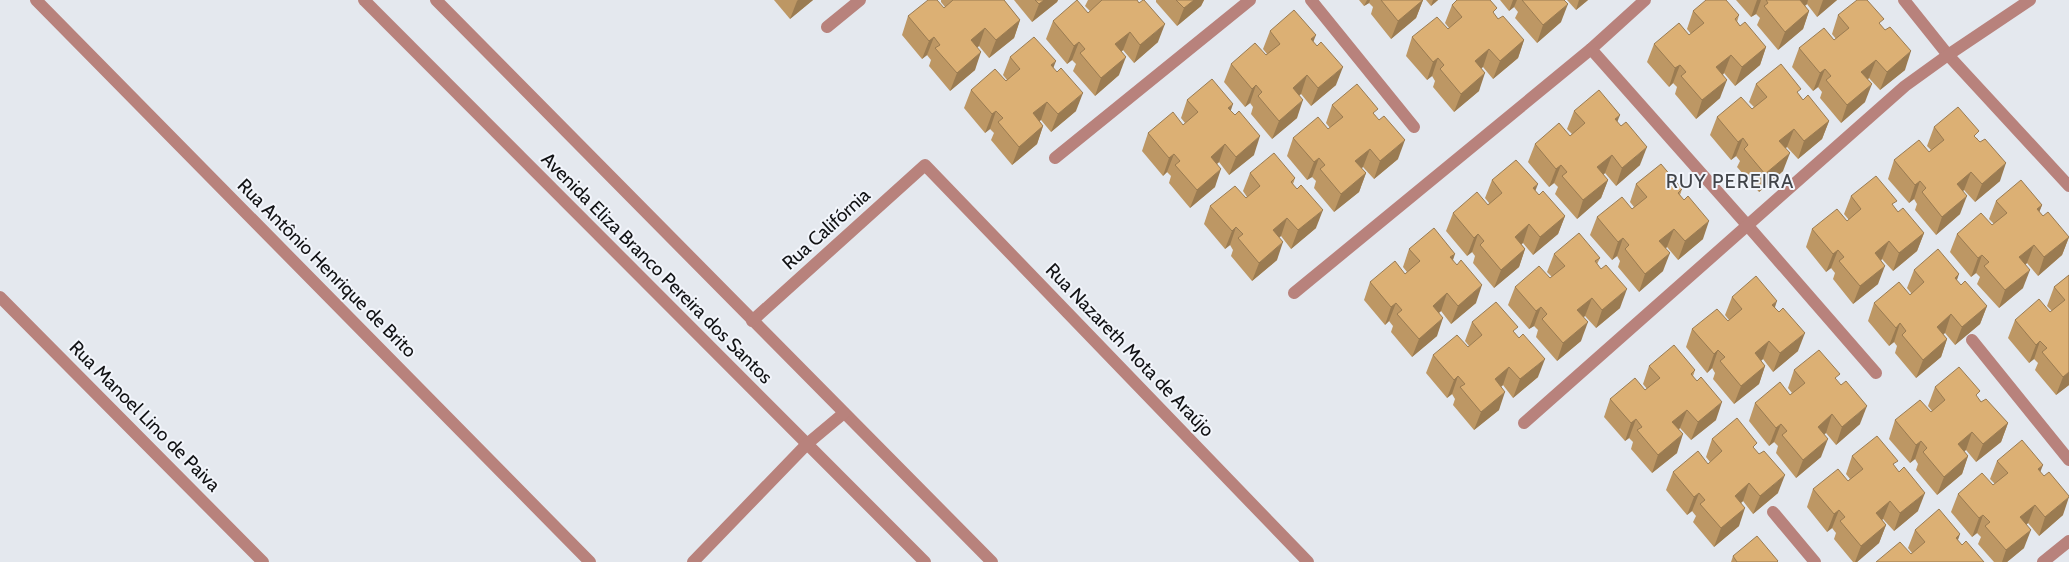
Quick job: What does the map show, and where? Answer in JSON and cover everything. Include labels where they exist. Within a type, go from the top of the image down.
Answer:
[{"type":"street","name":"Rua Antônio Henrique de Brito","points":[[36,0],[590,562]]},
{"type":"street","name":"Avenida Eliza Branco Pereira dos Santos","points":[[364,0],[925,562]]},
{"type":"street","name":"Avenida Eliza Branco Pereira dos Santos","points":[[436,0],[992,562]]},
{"type":"street","points":[[827,28],[860,0]]},
{"type":"street","points":[[1055,158],[1250,0]]},
{"type":"street","points":[[1311,0],[1414,127]]},
{"type":"street","points":[[1294,293],[1591,48],[1645,0]]},
{"type":"street","points":[[1904,0],[1948,55],[2069,186]]},
{"type":"street","points":[[1524,423],[1905,86],[2030,0]]},
{"type":"street","points":[[1591,48],[1876,373]]},
{"type":"street","name":"Rua Califórnia","points":[[752,321],[925,164]]},
{"type":"street","name":"Rua Nazareth Mota de Araújo","points":[[925,164],[1308,562]]},
{"type":"street","name":"Rua Manoel Lino de Paiva","points":[[0,297],[264,562]]},
{"type":"street","points":[[1972,340],[2069,460]]},
{"type":"street","points":[[693,562],[807,444],[844,413]]},
{"type":"street","points":[[1773,512],[1815,562]]},
{"type":"street","points":[[2043,562],[2069,541]]},
{"type":"building","points":[[928,0],[937,0],[944,8],[953,0],[1004,0],[1020,20],[996,40],[985,28],[971,40],[981,52],[957,73],[935,48],[940,45],[934,37],[929,41],[908,16]]},
{"type":"building","points":[[1035,0],[1044,0],[1039,4]]},
{"type":"building","points":[[1077,0],[1088,13],[1102,0],[1137,0],[1139,3],[1144,0],[1165,24],[1140,45],[1130,32],[1115,44],[1126,57],[1101,78],[1080,53],[1085,49],[1079,42],[1074,46],[1053,21]]},
{"type":"building","points":[[1176,0],[1194,0],[1184,8]]},
{"type":"building","points":[[1381,0],[1423,0],[1398,21]]},
{"type":"building","points":[[1457,0],[1490,0],[1497,8],[1493,12],[1498,19],[1503,16],[1524,40],[1500,61],[1489,49],[1475,61],[1485,73],[1461,94],[1440,69],[1444,65],[1438,58],[1433,62],[1412,37],[1437,17],[1448,29],[1462,17],[1452,5]]},
{"type":"building","points":[[1522,0],[1564,0],[1568,4],[1543,25]]},
{"type":"building","points":[[1706,0],[1726,0],[1739,15],[1735,19],[1740,26],[1745,22],[1766,47],[1742,67],[1731,55],[1716,67],[1727,80],[1702,100],[1681,76],[1686,72],[1680,65],[1675,68],[1654,44],[1679,23],[1689,35],[1704,23],[1693,11]]},
{"type":"building","points":[[1766,0],[1800,0],[1809,11],[1785,32],[1764,6],[1768,3]]},
{"type":"building","points":[[1857,0],[1867,0],[1884,19],[1879,23],[1885,30],[1890,27],[1911,51],[1887,72],[1876,60],[1861,72],[1872,84],[1847,105],[1826,80],[1831,76],[1825,69],[1820,73],[1799,48],[1824,28],[1834,40],[1849,28],[1838,15]]},
{"type":"building","points":[[1294,10],[1316,35],[1311,39],[1317,46],[1321,42],[1343,67],[1318,88],[1307,75],[1293,88],[1303,100],[1279,121],[1258,96],[1262,92],[1256,85],[1252,89],[1231,64],[1255,43],[1266,55],[1280,44],[1270,31]]},
{"type":"building","points":[[1034,37],[1056,61],[1051,65],[1057,72],[1061,68],[1083,93],[1058,114],[1047,102],[1033,113],[1043,126],[1019,147],[998,122],[1003,118],[996,111],[992,114],[971,90],[995,69],[1006,81],[1020,69],[1010,57]]},
{"type":"building","points":[[1781,64],[1801,89],[1797,92],[1803,100],[1808,95],[1829,121],[1804,141],[1794,129],[1779,141],[1790,153],[1765,174],[1744,149],[1748,145],[1743,138],[1738,142],[1717,117],[1741,97],[1752,109],[1767,97],[1756,84]]},
{"type":"building","points":[[1212,79],[1233,104],[1228,108],[1235,115],[1239,111],[1260,136],[1236,157],[1225,144],[1211,157],[1221,169],[1197,190],[1175,165],[1180,161],[1174,154],[1169,158],[1148,133],[1173,112],[1183,125],[1198,112],[1187,100]]},
{"type":"building","points":[[1357,84],[1378,109],[1373,113],[1379,120],[1384,116],[1405,140],[1380,161],[1370,149],[1355,161],[1366,173],[1341,194],[1320,169],[1325,165],[1319,158],[1314,162],[1293,138],[1318,117],[1328,129],[1343,117],[1332,105]]},
{"type":"building","points":[[1599,90],[1620,115],[1615,119],[1621,126],[1626,122],[1647,147],[1622,168],[1612,155],[1597,167],[1608,180],[1583,200],[1562,176],[1567,172],[1561,165],[1556,169],[1535,144],[1559,123],[1570,136],[1585,123],[1574,111]]},
{"type":"building","points":[[1958,107],[1979,131],[1974,136],[1980,142],[1985,139],[2006,163],[1982,184],[1971,172],[1957,184],[1967,196],[1942,217],[1922,192],[1926,188],[1920,181],[1915,185],[1894,160],[1919,140],[1929,152],[1944,140],[1934,127]]},
{"type":"building","points":[[1274,153],[1295,178],[1291,182],[1297,189],[1301,185],[1323,210],[1298,230],[1287,218],[1273,230],[1283,242],[1259,263],[1238,238],[1243,234],[1236,227],[1232,231],[1210,206],[1235,186],[1246,198],[1260,186],[1250,173]]},
{"type":"building","points":[[1516,160],[1538,184],[1533,188],[1539,195],[1543,191],[1565,216],[1540,237],[1529,224],[1515,237],[1525,249],[1501,270],[1480,245],[1484,241],[1478,234],[1474,238],[1453,213],[1477,192],[1488,205],[1502,193],[1492,180]]},
{"type":"building","points":[[1661,164],[1682,189],[1678,193],[1684,200],[1688,196],[1709,221],[1685,241],[1674,229],[1659,241],[1670,253],[1645,274],[1625,249],[1629,245],[1623,238],[1618,242],[1597,217],[1622,197],[1632,209],[1647,197],[1636,184]]},
{"type":"building","points":[[1876,176],[1897,201],[1892,204],[1898,212],[1903,208],[1924,233],[1899,253],[1889,241],[1875,253],[1885,266],[1860,286],[1839,261],[1844,257],[1838,250],[1833,254],[1812,229],[1837,209],[1847,221],[1861,209],[1851,196]]},
{"type":"building","points":[[2021,180],[2042,205],[2037,209],[2043,216],[2048,212],[2069,237],[2044,257],[2034,245],[2019,257],[2030,270],[2005,290],[1984,266],[1989,262],[1982,255],[1978,258],[1957,234],[1981,213],[1992,225],[2007,213],[1996,201]]},
{"type":"building","points":[[1434,228],[1455,254],[1450,257],[1457,265],[1461,260],[1482,285],[1458,306],[1447,293],[1433,306],[1443,318],[1419,339],[1397,314],[1402,310],[1396,303],[1391,307],[1370,282],[1395,261],[1405,274],[1420,261],[1409,249]]},
{"type":"building","points":[[1579,233],[1600,258],[1595,261],[1601,269],[1606,265],[1627,289],[1602,310],[1592,298],[1577,310],[1588,322],[1563,343],[1542,319],[1547,314],[1541,307],[1536,311],[1515,287],[1539,266],[1550,278],[1565,266],[1554,254]]},
{"type":"building","points":[[1938,249],[1959,274],[1955,278],[1961,285],[1965,281],[1987,306],[1962,327],[1951,314],[1937,327],[1947,339],[1923,360],[1902,335],[1906,331],[1900,323],[1896,328],[1874,303],[1899,282],[1910,295],[1924,282],[1914,270]]},
{"type":"building","points":[[2069,275],[2069,372],[2063,377],[2042,352],[2047,348],[2040,341],[2036,345],[2015,320],[2039,299],[2050,312],[2065,300],[2054,287]]},
{"type":"building","points":[[1756,276],[1777,301],[1772,305],[1779,312],[1783,308],[1805,333],[1780,353],[1769,341],[1755,353],[1765,366],[1741,386],[1720,361],[1725,357],[1718,350],[1714,354],[1692,329],[1717,309],[1728,321],[1742,309],[1732,297]]},
{"type":"building","points":[[1496,302],[1518,327],[1513,331],[1519,338],[1523,334],[1545,359],[1520,379],[1509,367],[1495,379],[1505,392],[1481,412],[1460,387],[1465,384],[1458,376],[1454,380],[1433,355],[1457,335],[1468,347],[1482,335],[1472,322]]},
{"type":"building","points":[[1674,345],[1695,370],[1691,374],[1697,381],[1701,377],[1722,402],[1698,422],[1687,410],[1672,422],[1683,434],[1658,455],[1637,430],[1642,427],[1636,419],[1631,423],[1610,399],[1635,378],[1645,390],[1660,378],[1649,366]]},
{"type":"building","points":[[1819,350],[1840,374],[1835,378],[1841,385],[1846,381],[1867,406],[1842,427],[1832,414],[1818,427],[1828,439],[1803,460],[1782,435],[1787,431],[1781,424],[1776,428],[1755,403],[1780,382],[1790,395],[1805,383],[1794,370]]},
{"type":"building","points":[[1959,367],[1980,391],[1976,395],[1981,402],[1986,399],[2008,423],[1983,444],[1972,432],[1958,444],[1968,456],[1944,477],[1923,452],[1927,448],[1921,441],[1916,445],[1895,420],[1920,400],[1931,412],[1945,400],[1935,387]]},
{"type":"building","points":[[1737,418],[1757,443],[1753,447],[1759,454],[1764,451],[1785,475],[1760,496],[1749,483],[1735,496],[1745,508],[1721,528],[1700,504],[1705,500],[1699,493],[1694,497],[1673,472],[1698,451],[1708,464],[1722,451],[1712,439]]},
{"type":"building","points":[[1877,436],[1898,461],[1893,464],[1899,472],[1904,467],[1925,493],[1900,513],[1890,501],[1876,513],[1886,525],[1861,546],[1840,521],[1845,517],[1839,510],[1834,514],[1813,489],[1838,469],[1848,481],[1863,469],[1852,456]]},
{"type":"building","points":[[2022,440],[2043,465],[2038,469],[2044,476],[2049,472],[2069,497],[2045,517],[2035,505],[2020,517],[2031,530],[2006,550],[1985,526],[1990,522],[1983,515],[1979,518],[1958,494],[1982,473],[1993,485],[2008,473],[1997,461]]},
{"type":"building","points":[[1939,509],[1960,534],[1956,538],[1962,545],[1966,541],[1984,562],[1876,562],[1900,542],[1911,554],[1925,542],[1915,530]]},
{"type":"building","points":[[1757,536],[1778,561],[1737,562],[1733,556]]},
{"type":"district","name":"RUY PEREIRA","points":[[1730,181]]}]
